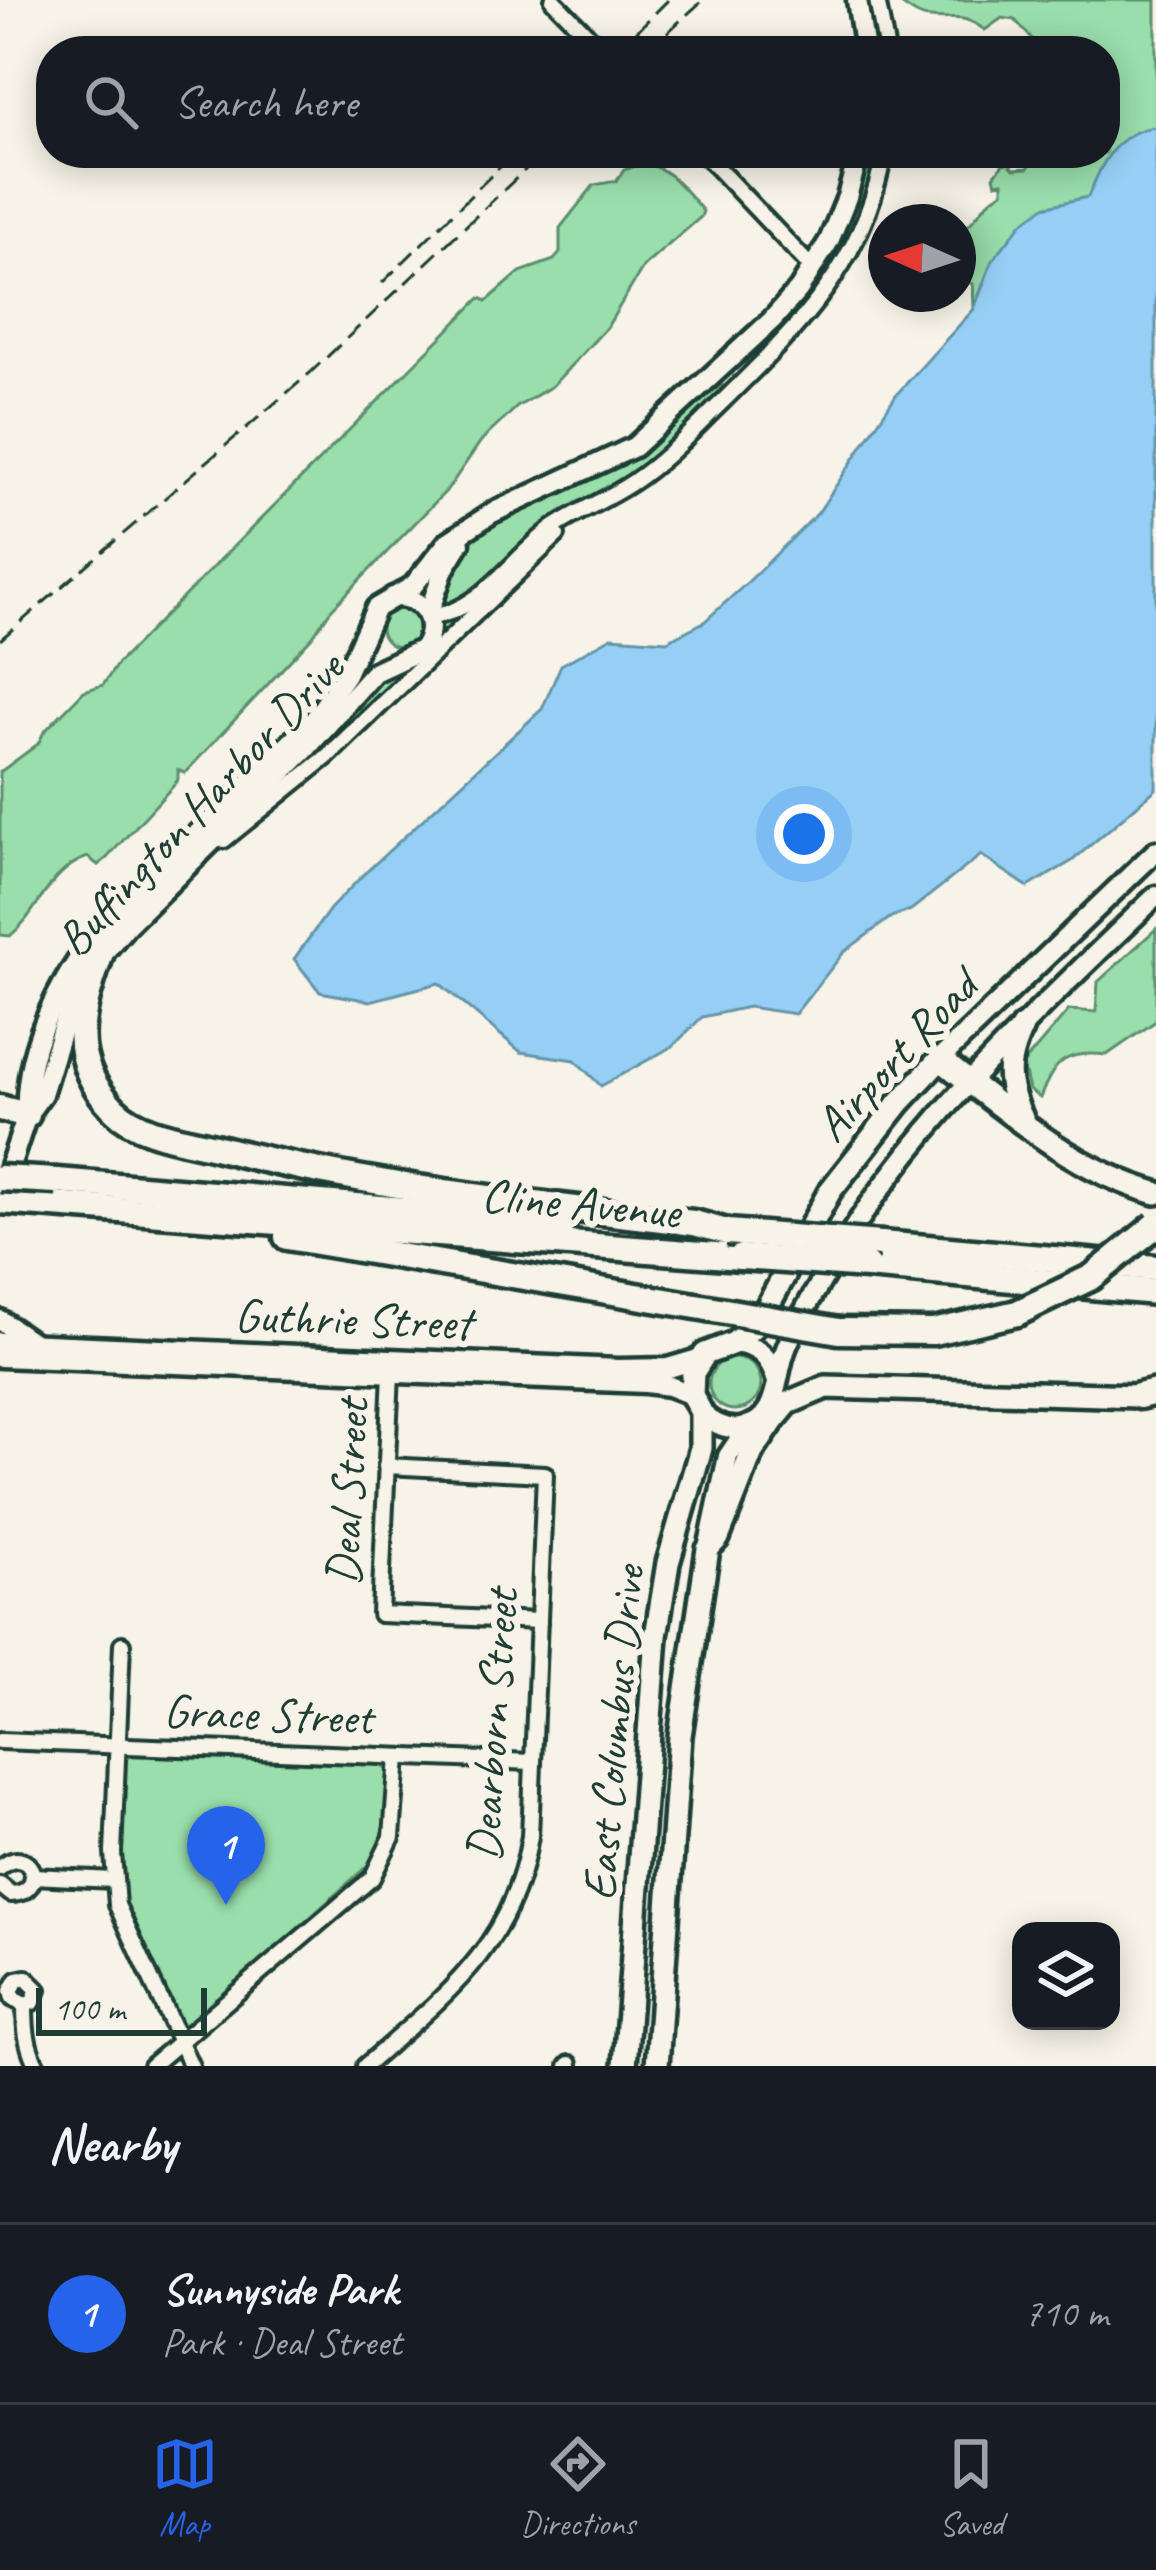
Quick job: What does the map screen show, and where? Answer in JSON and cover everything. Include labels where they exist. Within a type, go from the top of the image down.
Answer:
[{"type":"highway","points":[[100,956],[80,1018],[82,1048],[98,1090],[134,1124],[261,1160],[354,1179],[694,1223],[728,1232]]},
{"type":"highway","points":[[0,1108],[27,1115]]},
{"type":"highway","name":"Cline Avenue","points":[[0,1178],[728,1232],[1156,1292]]},
{"type":"highway","name":"Cline Avenue","points":[[0,1199],[741,1257],[874,1255],[1156,1268]]},
{"type":"highway","points":[[142,1212],[839,1331],[933,1332],[1017,1313],[1092,1277],[1156,1225]]},
{"type":"main road","points":[[857,0],[863,36]]},
{"type":"main road","points":[[482,519],[443,569],[423,649],[403,660],[382,655],[368,627],[376,608],[413,586],[448,542],[482,519],[634,447],[763,330],[812,268],[840,216],[854,168]]},
{"type":"main road","points":[[393,597],[413,600],[429,616]]},
{"type":"main road","name":"Buffington Harbor Drive","points":[[27,1115],[26,1087],[51,1011],[86,948],[314,720],[337,690],[368,627]]},
{"type":"main road","name":"Buffington Harbor Drive","points":[[27,1115],[42,1094],[79,985],[100,956],[306,748],[374,672],[403,660]]},
{"type":"main road","name":"Airport Road","points":[[734,1343],[759,1322],[847,1167],[940,1058],[1156,851]]},
{"type":"main road","name":"Airport Road","points":[[782,1394],[789,1340],[866,1208],[969,1080],[1156,896]]},
{"type":"main road","points":[[1022,1027],[1010,1052],[1006,1080],[1025,1124]]},
{"type":"main road","points":[[940,1058],[1087,1166],[1156,1193]]},
{"type":"main road","points":[[0,1199],[27,1115]]},
{"type":"main road","points":[[0,1320],[35,1344]]},
{"type":"main road","name":"Guthrie Street","points":[[0,1342],[391,1372],[646,1383],[669,1386],[696,1404]]},
{"type":"main road","points":[[782,1394],[766,1357],[747,1345],[714,1348],[693,1373],[696,1404],[724,1427],[754,1423],[782,1394],[849,1386],[1150,1395]]},
{"type":"main road","name":"Guthrie Street","points":[[0,1357],[139,1355],[630,1369],[678,1366],[702,1358]]},
{"type":"main road","points":[[708,1550],[718,1538],[752,1452],[782,1394]]},
{"type":"main road","name":"East Columbus Drive","points":[[625,2066],[656,1636],[668,1562],[699,1465],[696,1404]]},
{"type":"main road","name":"East Columbus Drive","points":[[656,2066],[680,1736],[708,1550],[728,1456],[754,1423]]},
{"type":"street","points":[[553,0],[588,36]]},
{"type":"street","points":[[877,0],[884,36]]},
{"type":"street","points":[[717,168],[812,268]]},
{"type":"street","points":[[429,616],[461,610],[556,526],[635,481],[668,455],[810,313],[856,240],[881,168]]},
{"type":"street","points":[[169,885],[328,756],[588,508]]},
{"type":"street","name":"Deal Street","points":[[391,1372],[380,1615],[539,1621]]},
{"type":"street","name":"Dearborn Street","points":[[365,2066],[458,1983],[500,1928],[526,1862],[545,1474],[386,1466]]},
{"type":"street","points":[[122,1644],[113,1880],[122,1922],[190,2066]]},
{"type":"street","name":"Grace Street","points":[[0,1741],[533,1762]]},
{"type":"street","points":[[151,2066],[372,1877],[392,1837],[398,1757]]},
{"type":"street","points":[[0,1868],[17,1859],[28,1864],[33,1876],[22,1893],[10,1894],[0,1885]]},
{"type":"street","points":[[33,1876],[113,1880]]},
{"type":"street","points":[[25,2005],[26,2042],[37,2066]]},
{"type":"green space","points":[[895,0],[1156,0],[1156,127],[1120,149],[1120,36],[1029,36],[1015,20],[1002,18],[985,30],[964,19],[921,16]]},
{"type":"green space","points":[[659,168],[703,211],[701,217],[644,266],[607,327],[552,386],[517,407],[481,441],[448,489],[330,611],[313,636],[185,773],[178,770],[174,785],[106,859],[98,865],[88,857],[74,863],[53,882],[20,927],[10,936],[0,935],[0,772],[38,744],[84,691],[103,685],[118,663],[480,298],[487,301],[520,272],[554,260],[560,253],[560,228],[594,185],[616,181],[624,170]]},
{"type":"green space","points":[[859,168],[872,168],[856,215],[829,268],[795,316],[751,364],[746,363],[746,355],[771,331]]},
{"type":"green space","points":[[1000,168],[1104,168],[1089,197],[1044,207],[992,261],[976,304],[976,217],[1003,191],[1003,182],[996,183],[994,176]]},
{"type":"green space","points":[[722,386],[721,393],[640,467],[545,527],[466,601],[438,606],[451,571],[469,544],[491,524],[635,455]]},
{"type":"green space","points":[[400,609],[414,614],[419,628],[414,642],[400,647],[386,642],[381,628],[386,614]]},
{"type":"green space","points":[[464,615],[332,748],[234,826],[369,684],[396,666],[436,619],[451,621]]},
{"type":"green space","points":[[1156,929],[1156,1021],[1107,1055],[1081,1054],[1064,1060],[1040,1098],[1029,1090],[1023,1064],[1069,1010],[1096,1012],[1098,982]]},
{"type":"green space","points":[[735,1358],[753,1366],[761,1384],[753,1402],[735,1410],[717,1402],[709,1384],[717,1366]]},
{"type":"green space","points":[[132,1754],[379,1764],[390,1771],[383,1838],[369,1864],[186,2030],[128,1918],[121,1865],[123,1763]]},
{"type":"water","points":[[1156,127],[1156,789],[1072,861],[1028,887],[981,855],[911,910],[891,917],[844,952],[795,1014],[748,1007],[702,1017],[673,1046],[601,1086],[575,1060],[521,1052],[439,983],[370,1001],[320,992],[294,959],[330,909],[542,709],[561,665],[612,637],[667,641],[704,622],[749,581],[818,513],[896,395],[976,312],[992,261],[1022,223],[1044,207],[1088,197],[1102,168],[1120,168],[1120,142]]},
{"type":"railway","points":[[632,36],[668,0]]},
{"type":"railway","points":[[663,36],[703,0]]},
{"type":"railway","points":[[382,283],[499,168]]},
{"type":"railway","points":[[0,640],[310,373],[527,168]]},
{"type":"place","name":"Sunnyside Park","points":[[226,1905]]}]
